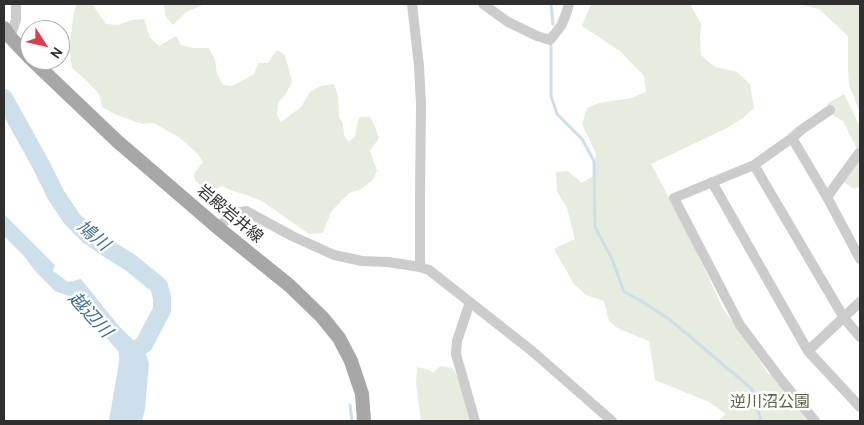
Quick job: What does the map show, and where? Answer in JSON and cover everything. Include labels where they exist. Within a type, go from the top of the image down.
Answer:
[{"type":"main road","name":"岩殿岩井線","points":[[7,32],[20,47]]},
{"type":"main road","name":"岩殿岩井線","points":[[42,70],[117,142],[290,286],[322,318],[339,338],[351,361],[362,394],[364,421]]},
{"type":"street","points":[[7,32],[16,20],[16,4]]},
{"type":"street","points":[[412,4],[421,104],[420,267]]},
{"type":"street","points":[[483,4],[508,22],[550,40],[561,26],[569,4]]},
{"type":"street","points":[[815,421],[787,388],[740,325],[674,198],[754,165],[830,110]]},
{"type":"street","points":[[792,138],[827,196],[860,259]]},
{"type":"street","points":[[827,196],[859,153]]},
{"type":"street","points":[[754,165],[844,318],[860,337]]},
{"type":"street","points":[[712,182],[808,351],[860,407]]},
{"type":"street","points":[[217,227],[236,213],[246,211],[292,236],[334,255],[362,261],[388,262],[429,270],[532,351],[612,421]]},
{"type":"street","points":[[470,302],[457,341],[456,354],[475,421]]},
{"type":"street","points":[[808,351],[860,302]]},
{"type":"green space","points":[[77,4],[92,4],[106,24],[118,25],[132,20],[144,19],[150,38],[159,46],[176,36],[181,45],[193,48],[209,48],[215,60],[217,74],[223,85],[232,86],[254,74],[258,63],[268,63],[277,50],[285,55],[292,82],[285,95],[278,102],[277,115],[281,122],[301,107],[310,92],[321,86],[334,84],[338,96],[339,117],[348,142],[355,137],[360,117],[370,117],[375,127],[379,138],[370,151],[377,171],[373,180],[361,189],[349,193],[340,202],[331,212],[323,233],[309,234],[262,201],[222,186],[210,192],[195,181],[194,174],[203,162],[197,153],[180,138],[154,123],[142,124],[102,107],[99,94],[72,68],[70,41]]},
{"type":"green space","points":[[164,4],[205,4],[186,12],[173,25],[165,15]]},
{"type":"green space","name":"逆川沼公園","points":[[591,4],[690,4],[701,24],[701,55],[715,67],[737,72],[750,84],[754,108],[743,118],[727,128],[651,164],[690,237],[723,309],[769,375],[772,373],[781,385],[802,394],[812,412],[820,421],[718,421],[726,414],[709,402],[655,380],[649,341],[619,329],[609,321],[604,301],[586,295],[574,284],[554,249],[575,239],[567,208],[557,191],[556,172],[568,171],[582,183],[594,175],[596,154],[582,124],[587,108],[599,103],[632,98],[646,92],[644,76],[620,51],[582,26]]},
{"type":"green space","points":[[799,4],[860,4],[860,113],[849,85],[848,36],[819,9]]},
{"type":"green space","points":[[844,94],[860,127],[860,155],[843,121],[833,115],[827,104]]},
{"type":"green space","points":[[860,157],[860,186],[854,189],[842,181]]},
{"type":"green space","points":[[440,366],[452,368],[458,377],[470,421],[421,421],[416,384],[417,367],[433,373]]},
{"type":"water","name":"越辺川","points":[[4,214],[55,265],[53,271],[68,282],[81,279],[118,325],[145,352],[149,363],[145,409],[142,421],[109,421],[120,356],[118,351],[69,296],[55,291],[4,236]]},
{"type":"waterway","points":[[551,4],[553,24]]},
{"type":"waterway","points":[[551,45],[551,96],[557,114],[582,139],[594,161],[595,227],[612,259],[624,292],[669,319],[752,389],[761,421]]},
{"type":"waterway","name":"鳩川","points":[[4,98],[56,195],[72,219],[88,235],[131,263],[159,286],[162,310],[144,344],[128,356]]},
{"type":"waterway","points":[[350,405],[352,421]]}]
